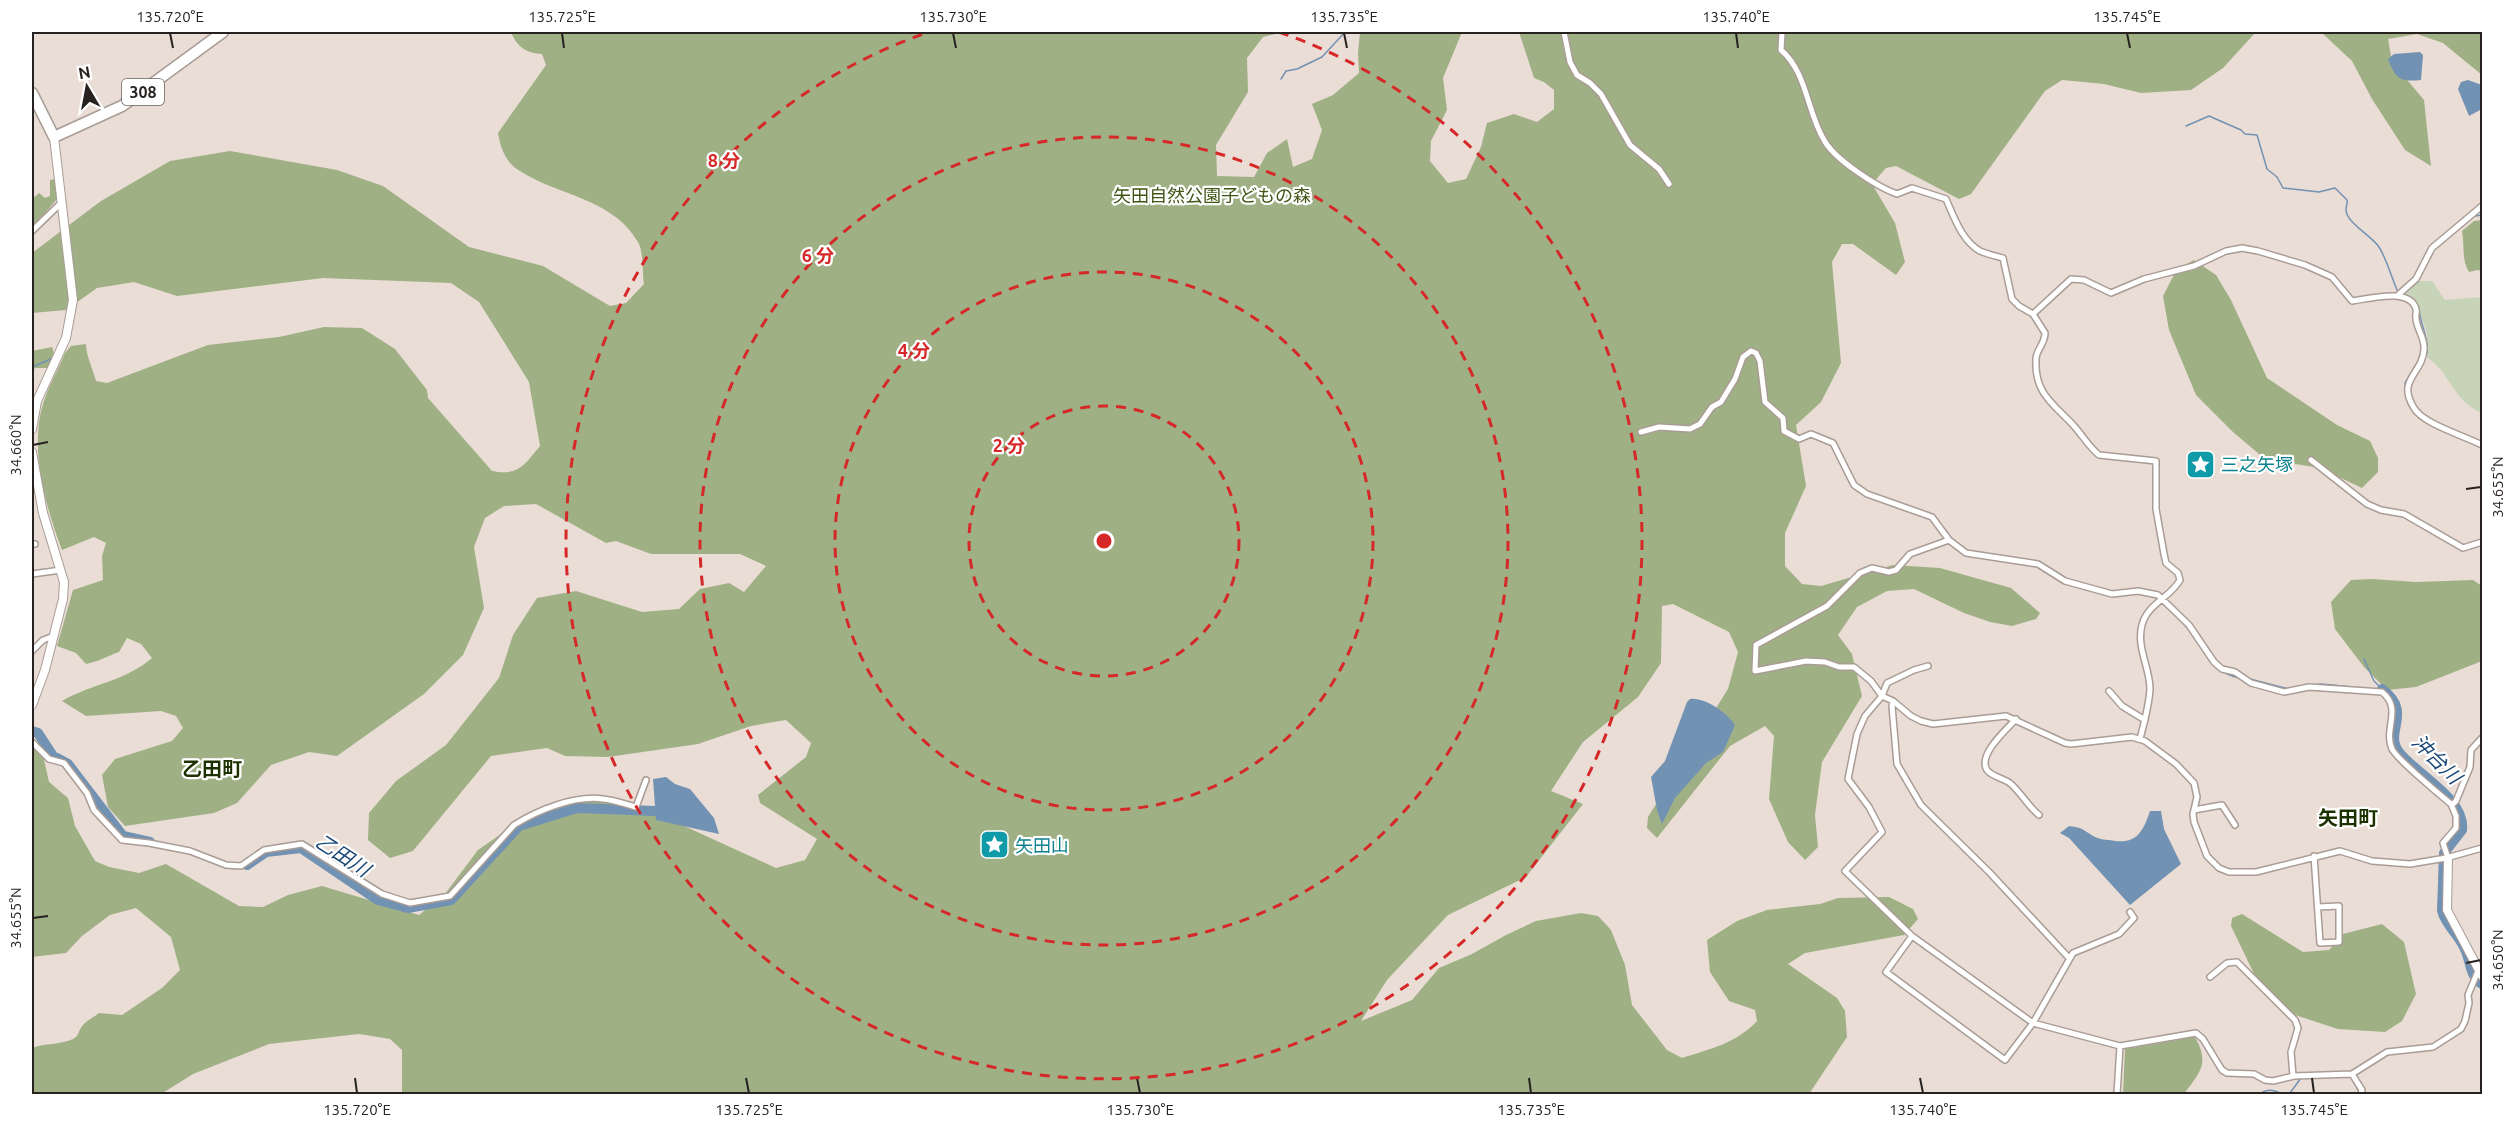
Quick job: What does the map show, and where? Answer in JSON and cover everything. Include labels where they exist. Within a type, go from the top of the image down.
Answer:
[{"type":"highway","name":"308","points":[[54,137],[122,106],[223,32]]},
{"type":"highway","points":[[32,93],[54,137]]},
{"type":"street","points":[[1564,32],[1570,62],[1577,75],[1601,94],[1630,145],[1659,169],[1669,184]]},
{"type":"street","points":[[1782,32],[1781,50],[1796,67],[1817,126],[1829,148],[1878,187],[1897,194],[1912,188],[1946,199],[1956,223],[1968,240],[1979,250],[2003,258],[2012,298],[2019,306],[2033,314],[2045,333],[2043,344],[2036,358],[2038,383],[2052,406],[2069,421],[2099,455],[2156,461],[2156,509],[2165,560],[2169,567],[2178,573],[2180,580],[2171,591],[2161,597],[2142,622],[2142,658],[2150,688],[2140,739]]},
{"type":"street","points":[[32,429],[37,401],[66,338],[70,321],[72,289],[54,137]]},
{"type":"street","points":[[32,231],[62,202]]},
{"type":"street","points":[[2033,314],[2071,279],[2084,280],[2111,293],[2144,279],[2194,266],[2226,251],[2242,248],[2305,265],[2332,277],[2352,301],[2398,295],[2416,279],[2432,248],[2482,206]]},
{"type":"street","points":[[2398,295],[2415,308],[2416,322],[2424,342],[2423,357],[2408,382],[2413,408],[2425,419],[2482,445]]},
{"type":"street","points":[[1641,432],[1659,427],[1690,429],[1700,424],[1712,407],[1721,402],[1735,379],[1743,357],[1751,351],[1756,353],[1760,361],[1766,402],[1783,418],[1784,431],[1799,439],[1811,434],[1833,443],[1854,484],[1867,494],[1932,517],[1949,540],[1966,553],[2038,564],[2077,586],[2112,594],[2138,591],[2161,597],[2189,625],[2211,659],[2222,669],[2232,671],[2246,681],[2284,692],[2309,687],[2382,692],[2388,698],[2393,710],[2390,734],[2393,751],[2454,803]]},
{"type":"street","points":[[32,452],[43,513],[64,582],[63,599],[54,636],[40,688],[32,705]]},
{"type":"street","points":[[2311,460],[2367,504],[2381,510],[2404,514],[2463,548],[2482,542]]},
{"type":"street","points":[[1949,540],[1910,554],[1896,570],[1888,572],[1872,568],[1860,573],[1827,606],[1756,645],[1755,671],[1806,661],[1826,662],[1839,667],[1854,668],[1871,681],[1882,696],[1893,701],[1911,716],[1928,724],[2000,716],[2016,719],[2071,744],[2120,737],[2140,739],[2190,776],[2196,790],[2194,822],[2207,856],[2219,868],[2229,872],[2256,872],[2340,851],[2372,861],[2410,864],[2482,848]]},
{"type":"street","points":[[32,574],[61,570]]},
{"type":"street","points":[[32,651],[43,640],[54,636]]},
{"type":"street","points":[[1928,666],[1887,683],[1882,696],[1865,716],[1857,734],[1848,779],[1869,807],[1882,832],[1845,871],[1911,936],[2033,1023],[2120,1046],[2196,1033],[2222,1070],[2227,1073],[2247,1073],[2272,1081],[2293,1076],[2352,1074],[2387,1052],[2433,1047],[2454,1035],[2465,1021],[2468,995],[2480,974],[2447,910],[2445,840],[2457,824],[2454,803],[2470,767],[2471,750],[2482,738]]},
{"type":"street","points":[[2109,692],[2122,706],[2145,720]]},
{"type":"street","points":[[1893,701],[1897,764],[1921,805],[1990,873],[2069,958]]},
{"type":"street","points":[[2016,719],[1989,751],[1985,765],[1993,775],[2012,784],[2039,815]]},
{"type":"street","points":[[32,742],[49,759],[64,763],[87,793],[94,810],[122,840],[180,849],[226,865],[242,866],[264,850],[302,844],[382,894],[410,903],[450,896],[514,825],[527,817],[572,801],[602,798],[636,807],[646,780]]},
{"type":"street","points":[[2194,810],[2222,805],[2235,825]]},
{"type":"street","points":[[2314,856],[2320,943],[2340,942],[2338,906],[2318,907]]},
{"type":"street","points":[[1911,936],[1886,972],[2005,1060],[2033,1023],[2073,953],[2119,934],[2134,918],[2130,912]]},
{"type":"street","points":[[2210,977],[2227,963],[2236,963],[2295,1020],[2298,1028],[2291,1052],[2293,1076]]},
{"type":"street","points":[[2117,1095],[2120,1046]]},
{"type":"street","points":[[2352,1074],[2362,1090],[2361,1094]]},
{"type":"green space","name":"矢田自然公園子どもの森","points":[[511,32],[1284,32],[1263,37],[1247,58],[1248,92],[1216,145],[1217,176],[1254,177],[1267,153],[1287,139],[1293,167],[1312,159],[1322,130],[1312,104],[1333,95],[1359,73],[1360,32],[1462,32],[1443,78],[1447,110],[1431,141],[1430,161],[1448,183],[1466,179],[1481,147],[1487,123],[1514,114],[1537,122],[1554,109],[1554,90],[1534,78],[1519,32],[2256,32],[2223,68],[2191,90],[2141,93],[2104,84],[2062,80],[2045,91],[1971,194],[1959,199],[1896,166],[1886,168],[1872,184],[1895,223],[1905,262],[1896,275],[1853,244],[1842,244],[1832,262],[1841,363],[1821,402],[1796,425],[1806,486],[1785,533],[1785,566],[1802,584],[1821,586],[1893,565],[1940,568],[2011,588],[2040,613],[2036,619],[2012,626],[1990,622],[1964,613],[1914,589],[1887,591],[1857,607],[1838,635],[1852,654],[1862,696],[1822,762],[1815,815],[1818,847],[1805,860],[1788,842],[1769,799],[1774,736],[1765,726],[1730,746],[1657,838],[1647,828],[1648,817],[1728,689],[1738,652],[1729,632],[1673,604],[1662,606],[1661,663],[1638,697],[1583,742],[1551,791],[1583,804],[1526,877],[1448,915],[1387,980],[1361,1021],[1412,1000],[1439,968],[1472,954],[1506,935],[1536,921],[1581,913],[1598,916],[1611,930],[1625,965],[1632,1005],[1667,1050],[1682,1058],[1732,1040],[1757,1021],[1755,1010],[1729,1001],[1710,972],[1707,940],[1737,921],[1767,910],[1820,904],[1838,898],[1889,897],[1913,909],[1918,919],[1904,935],[1805,953],[1788,964],[1837,998],[1845,1011],[1847,1037],[1809,1094],[402,1094],[402,1050],[390,1039],[359,1034],[269,1044],[193,1074],[161,1094],[32,1094],[32,1048],[73,1039],[84,1024],[99,1013],[122,1015],[162,988],[180,970],[171,937],[136,908],[110,915],[82,936],[66,953],[32,957],[32,738],[41,746],[49,782],[68,798],[75,826],[95,861],[109,867],[139,873],[166,864],[239,906],[263,907],[288,895],[322,886],[419,915],[445,894],[478,850],[524,818],[572,801],[602,798],[647,809],[776,868],[805,860],[817,839],[760,803],[758,795],[806,757],[811,743],[786,720],[751,726],[698,744],[608,757],[565,756],[547,748],[491,756],[413,851],[390,858],[368,840],[369,813],[396,781],[446,745],[499,678],[513,635],[537,598],[576,591],[642,612],[679,609],[700,589],[729,583],[744,592],[766,566],[740,554],[651,554],[616,541],[606,543],[536,504],[504,506],[485,518],[474,547],[484,608],[463,655],[424,694],[337,756],[309,752],[271,765],[237,803],[214,813],[125,826],[108,807],[102,775],[115,759],[172,741],[183,728],[176,716],[161,711],[86,716],[62,701],[130,672],[152,658],[141,644],[127,638],[119,652],[86,664],[76,653],[57,646],[73,590],[103,580],[102,556],[106,543],[94,537],[62,550],[50,516],[41,478],[39,421],[48,391],[65,353],[71,346],[86,344],[96,381],[107,383],[208,345],[279,337],[324,327],[362,328],[395,349],[427,390],[428,398],[492,471],[509,472],[520,468],[540,446],[529,382],[479,302],[451,283],[323,278],[177,296],[134,282],[97,288],[66,310],[32,313],[32,253],[101,201],[170,161],[230,151],[337,170],[383,186],[469,247],[543,266],[610,306],[626,303],[644,284],[640,246],[627,227],[614,215],[599,206],[532,178],[517,169],[504,153],[498,133],[546,65],[542,54],[523,48],[516,42]]},
{"type":"green space","points":[[2321,32],[2482,32],[2482,75],[2443,43],[2417,34],[2388,39],[2392,62],[2424,100],[2431,166],[2405,150],[2372,99],[2352,61]]},
{"type":"green space","points":[[55,179],[57,199],[32,228],[32,199],[39,193],[45,198],[50,196],[50,180]]},
{"type":"green space","points":[[2482,220],[2482,271],[2469,272],[2464,257],[2462,231],[2474,221]]},
{"type":"green space","points":[[2194,260],[2216,275],[2231,300],[2267,378],[2337,425],[2370,441],[2378,458],[2378,472],[2362,488],[2320,468],[2265,459],[2233,432],[2196,395],[2169,330],[2163,296],[2177,269]]},
{"type":"green space","points":[[2417,281],[2432,281],[2445,300],[2482,297],[2482,413],[2464,401],[2442,372],[2427,357],[2427,333],[2416,302],[2403,294]]},
{"type":"green space","points":[[52,347],[54,356],[47,368],[35,368],[32,372],[32,351]]},
{"type":"green space","points":[[2351,580],[2416,582],[2473,580],[2482,586],[2482,661],[2416,687],[2387,690],[2364,667],[2335,629],[2331,602]]},
{"type":"green space","points":[[2242,914],[2303,952],[2329,950],[2343,934],[2382,924],[2404,942],[2416,994],[2402,1021],[2385,1032],[2338,1029],[2295,1015],[2258,982],[2231,926],[2232,918]]},
{"type":"green space","points":[[2195,1037],[2202,1054],[2201,1067],[2195,1080],[2184,1094],[2123,1094],[2125,1049]]},
{"type":"water","points":[[2420,52],[2423,55],[2421,80],[2399,78],[2388,59],[2394,54]]},
{"type":"water","points":[[2468,80],[2482,85],[2482,109],[2469,116],[2458,89],[2461,82]]},
{"type":"water","points":[[1690,699],[1696,699],[1715,707],[1735,725],[1723,752],[1706,763],[1675,798],[1662,824],[1651,777],[1665,761]]},
{"type":"water","points":[[666,777],[675,784],[690,789],[714,818],[719,834],[656,820],[653,779]]},
{"type":"water","points":[[2150,811],[2161,811],[2164,829],[2181,864],[2130,905],[2069,838],[2060,833],[2069,826],[2081,829],[2100,839],[2125,841],[2140,832]]},
{"type":"waterway","points":[[1281,79],[1286,71],[1297,69],[1322,57],[1345,32]]},
{"type":"waterway","points":[[2186,126],[2209,116],[2245,134],[2257,135],[2267,169],[2277,177],[2283,188],[2319,192],[2335,188],[2347,200],[2346,209],[2350,219],[2379,247],[2397,290]]},
{"type":"waterway","points":[[2475,216],[2482,215]]},
{"type":"waterway","points":[[2416,305],[2419,308],[2426,336],[2427,353]]},
{"type":"waterway","points":[[32,367],[51,359]]},
{"type":"waterway","points":[[2416,414],[2408,404],[2405,383],[2417,363]]},
{"type":"waterway","points":[[2180,620],[2189,630]]},
{"type":"waterway","points":[[2199,644],[2215,666],[2239,678]]},
{"type":"waterway","points":[[2364,659],[2374,681],[2382,689]]},
{"type":"waterway","points":[[2250,679],[2289,689]]},
{"type":"waterway","points":[[2296,687],[2322,684],[2363,688]]},
{"type":"waterway","points":[[2371,689],[2382,689]]},
{"type":"waterway","name":"沖台川","points":[[2382,689],[2396,706],[2394,737],[2399,752],[2449,798],[2461,819],[2462,830],[2444,853],[2442,911],[2464,947],[2472,972],[2482,984]]},
{"type":"waterway","name":"乙田川","points":[[32,731],[38,733],[53,756],[68,764],[123,836],[150,842]]},
{"type":"waterway","name":"乙田川","points":[[247,865],[266,852],[301,848],[378,900],[408,908],[451,900],[519,826],[577,808],[655,811]]},
{"type":"waterway","points":[[2333,1077],[2351,1077],[2359,1092]]},
{"type":"waterway","points":[[2283,1094],[2290,1093],[2301,1078]]},
{"type":"waterway","points":[[2260,1094],[2271,1090],[2282,1094]]},
{"type":"place","name":"三之矢塚","points":[[2200,464]]},
{"type":"place","name":"矢田山","points":[[994,845]]},
{"type":"district","name":"乙田町","points":[[212,768]]},
{"type":"district","name":"矢田町","points":[[2348,817]]}]
